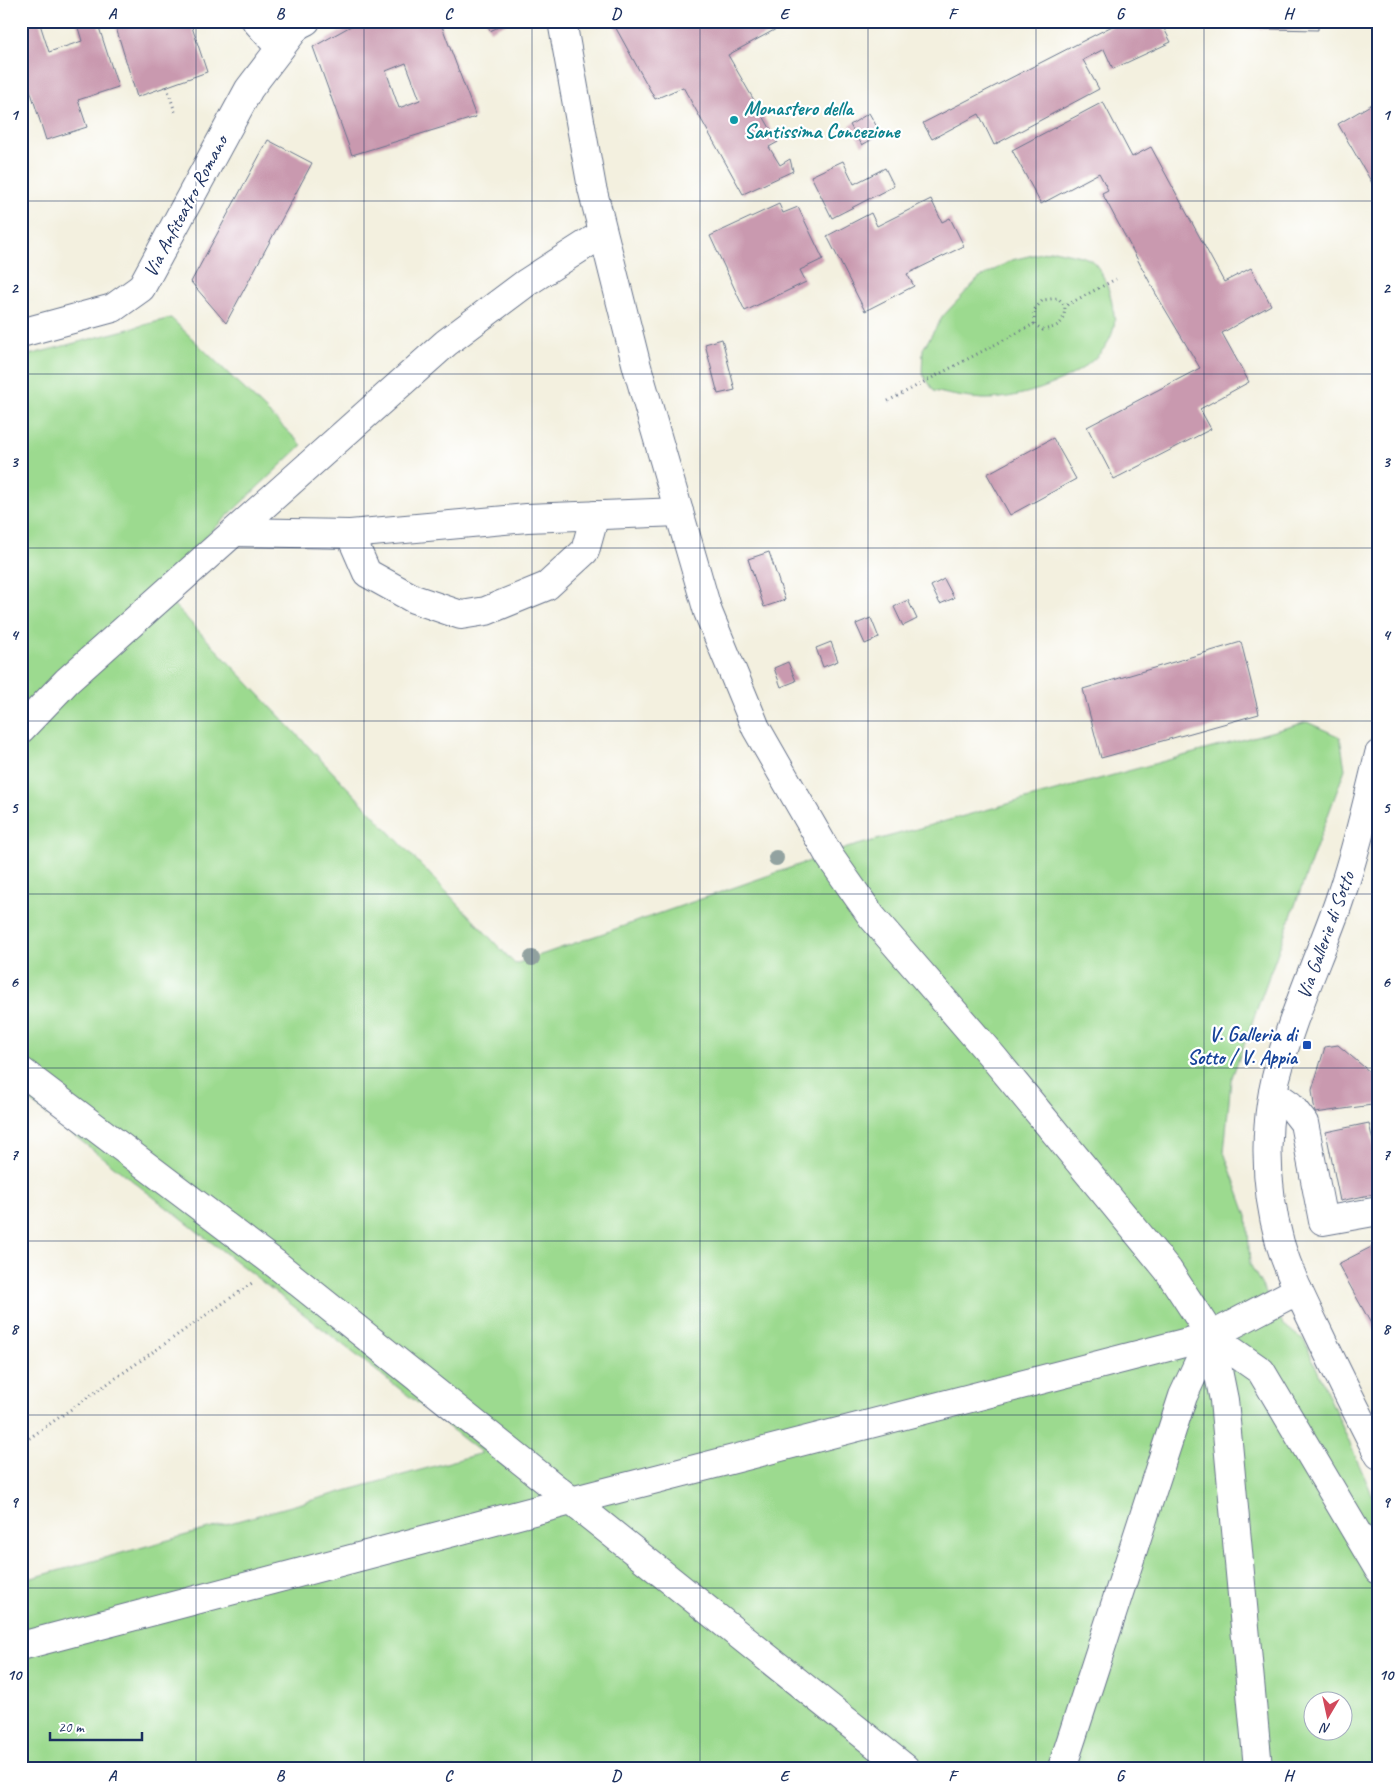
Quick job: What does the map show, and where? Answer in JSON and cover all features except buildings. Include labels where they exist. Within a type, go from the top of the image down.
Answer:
[{"type":"main road","points":[[256,21],[280,48]]},
{"type":"main road","name":"Via Anfiteatro Romano","points":[[21,333],[113,308],[142,288],[249,89],[298,25],[306,21]]},
{"type":"main road","points":[[562,21],[602,234],[678,512],[708,612],[756,728],[830,857],[872,917],[993,1057],[1168,1270],[1211,1336],[1224,1400],[1258,1768]]},
{"type":"main road","points":[[21,729],[68,682],[446,343],[526,283],[602,234]]},
{"type":"main road","points":[[235,532],[350,534],[527,518],[678,512]]},
{"type":"main road","points":[[350,534],[368,573],[414,599],[461,615],[486,611],[547,586],[585,551],[595,515]]},
{"type":"main road","name":"Via Gallerie di Sotto","points":[[1379,754],[1343,891],[1292,1023],[1281,1058],[1273,1093],[1268,1139],[1269,1188],[1280,1242],[1298,1290],[1379,1455]]},
{"type":"main road","points":[[21,1071],[277,1265],[905,1768]]},
{"type":"main road","points":[[1273,1093],[1290,1105],[1304,1123],[1323,1221],[1379,1211]]},
{"type":"main road","points":[[21,1646],[571,1500],[1211,1336],[1298,1290]]},
{"type":"main road","points":[[1211,1336],[1261,1370],[1379,1570]]},
{"type":"main road","points":[[1062,1768],[1183,1396],[1211,1336]]},
{"type":"path","points":[[167,87],[176,115]]},
{"type":"path","points":[[1065,306],[1116,279]]},
{"type":"path","points":[[1058,298],[1065,306],[1064,318],[1057,327],[1043,330],[1034,324],[1034,310],[1043,300],[1058,298]]},
{"type":"path","points":[[888,401],[1034,324]]},
{"type":"path","points":[[21,1444],[277,1265]]},
{"type":"green space","points":[[1054,250],[1091,260],[1102,274],[1108,287],[1115,324],[1108,343],[1096,357],[1080,370],[1040,389],[1020,395],[983,399],[934,391],[922,373],[923,349],[943,316],[978,279],[1012,260]]},
{"type":"green space","points":[[171,318],[302,445],[155,585],[515,964],[847,848],[1307,722],[1340,737],[1345,769],[1231,1080],[1224,1152],[1247,1216],[1250,1264],[1283,1324],[1305,1342],[1379,1510],[1379,1768],[21,1768],[21,1581],[482,1453],[21,1094],[21,357]]},
{"type":"place","name":"Monastero della Santissima Concezione","points":[[734,120]]},
{"type":"place","name":"V. Galleria di Sotto / V. Appia","points":[[1307,1045]]}]
